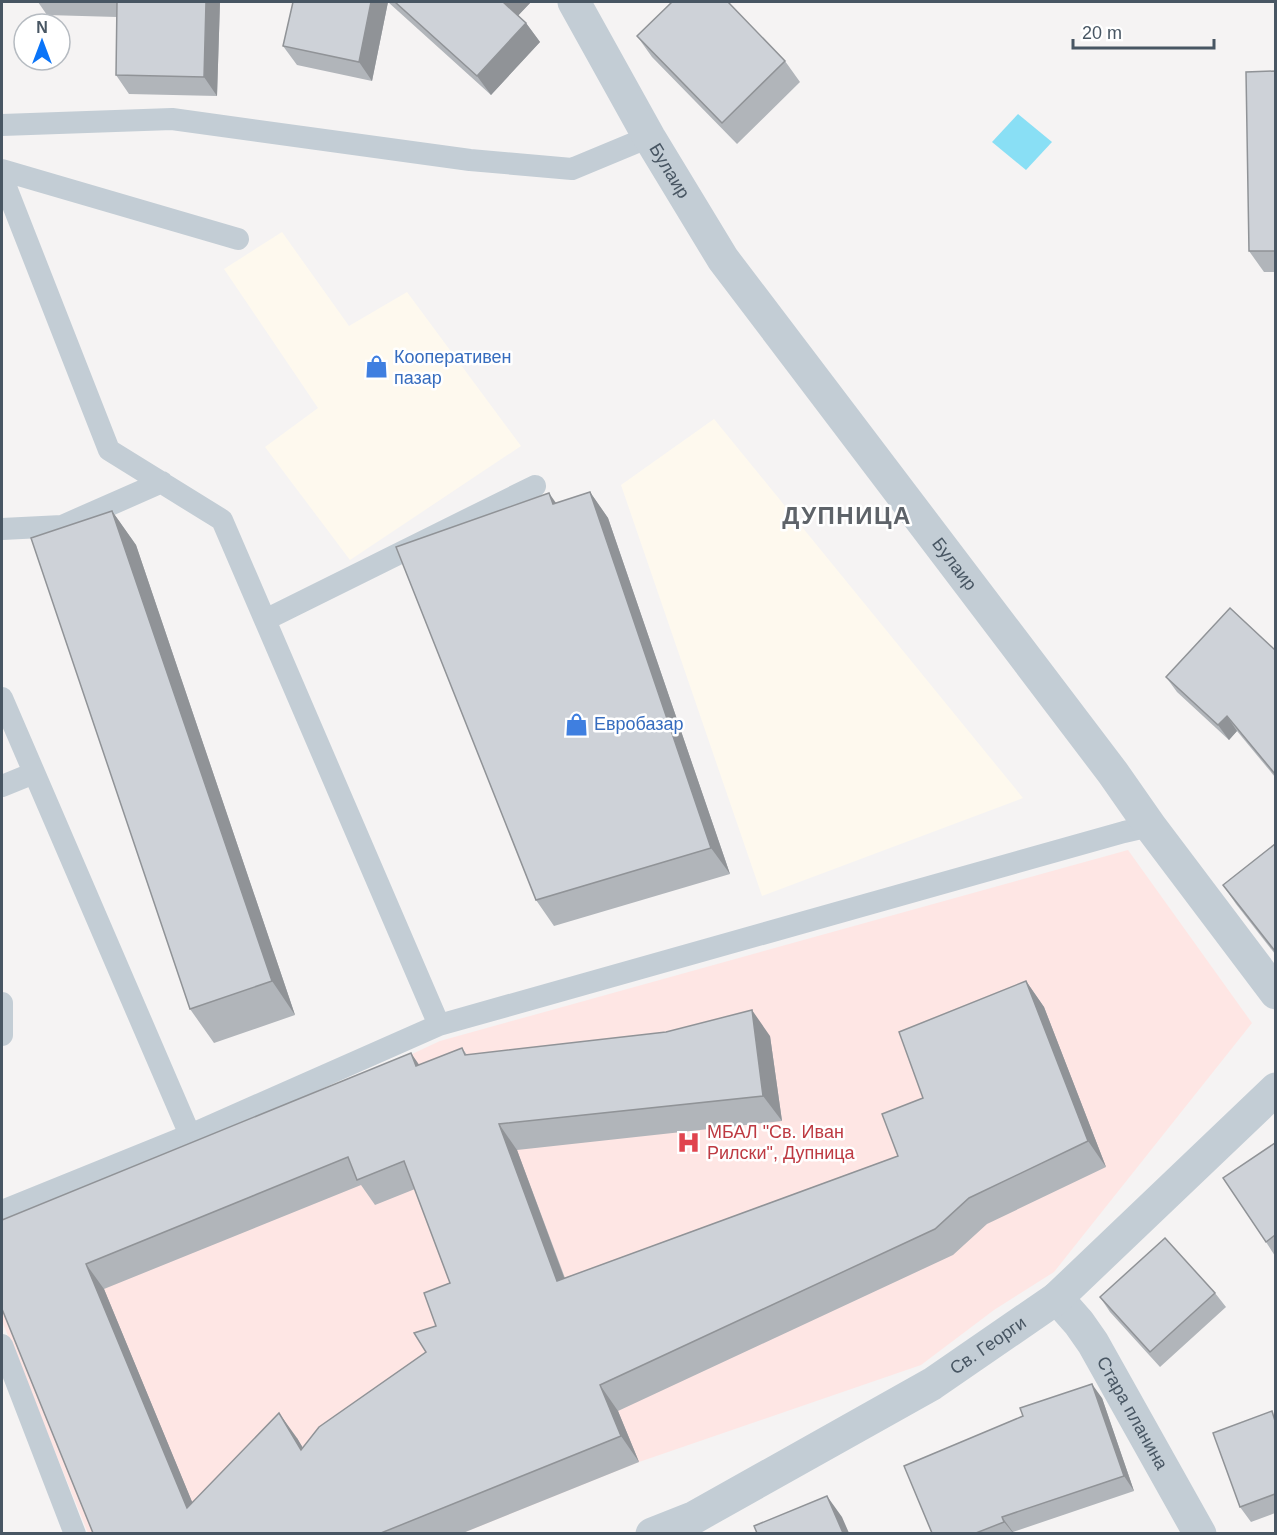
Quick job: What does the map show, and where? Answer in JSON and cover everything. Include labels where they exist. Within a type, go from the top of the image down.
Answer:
[{"type":"street","name":"Булаир","points":[[574,2],[649,137],[723,259],[1113,773],[1275,993]]},
{"type":"street","name":"Св. Георги","points":[[652,1533],[699,1525],[932,1384],[1057,1298],[1275,1089]]},
{"type":"street","name":"Стара планина","points":[[1057,1298],[1093,1343],[1200,1533]]},
{"type":"lane","points":[[2,125],[172,119],[470,160],[572,169],[649,137]]},
{"type":"lane","points":[[2,170],[238,239]]},
{"type":"lane","points":[[2,177],[109,450],[222,520],[439,1025]]},
{"type":"lane","points":[[2,529],[62,526],[162,482]]},
{"type":"lane","points":[[265,620],[535,486]]},
{"type":"lane","points":[[2,698],[190,1135]]},
{"type":"lane","points":[[2,786],[34,773]]},
{"type":"lane","points":[[2,1211],[190,1135],[439,1025],[1150,826]]},
{"type":"lane","points":[[2,1003],[2,1035]]},
{"type":"lane","points":[[2,1345],[75,1533]]},
{"type":"shaded area","name":"Кооперативен пазар","points":[[282,232],[349,326],[407,292],[521,446],[350,560],[265,447],[318,408],[224,269]]},
{"type":"shaded area","points":[[714,419],[1023,798],[762,896],[621,485]]},
{"type":"shaded area","name":"МБАЛ \"Св. Иван Рилски\", Дупница","points":[[1128,850],[1252,1023],[1054,1272],[994,1310],[921,1365],[639,1462],[463,1533],[88,1533],[2,1321],[2,1244],[440,1041]]},
{"type":"water","points":[[1018,114],[1052,142],[1026,170],[992,142]]},
{"type":"building","points":[[117,2],[206,2],[204,77],[116,75]]},
{"type":"building","points":[[293,2],[371,2],[359,62],[283,46]]},
{"type":"building","points":[[395,2],[503,2],[526,23],[477,76]]},
{"type":"building","points":[[672,2],[728,2],[785,61],[722,123],[637,36]]},
{"type":"building","points":[[1275,71],[1275,251],[1249,251],[1246,72]]},
{"type":"building","name":"Евробазар","points":[[590,492],[711,848],[536,900],[396,547],[549,493],[553,504]]},
{"type":"building","points":[[112,511],[272,981],[190,1009],[31,538]]},
{"type":"building","points":[[1230,608],[1275,650],[1275,774],[1227,716],[1218,725],[1166,677]]},
{"type":"building","points":[[1275,844],[1275,951],[1223,885]]},
{"type":"building","points":[[1026,981],[1088,1141],[969,1198],[935,1229],[600,1385],[621,1436],[381,1533],[93,1533],[2,1309],[2,1220],[411,1053],[416,1066],[462,1048],[465,1055],[666,1032],[752,1010],[763,1096],[499,1124],[557,1281],[898,1156],[882,1114],[923,1098],[899,1032]],"holes":[[[348,1157],[357,1180],[404,1161],[450,1283],[424,1293],[436,1326],[414,1333],[426,1352],[319,1427],[301,1450],[279,1413],[187,1508],[86,1264]]]},
{"type":"building","points":[[1275,1143],[1275,1235],[1266,1242],[1223,1178]]},
{"type":"building","points":[[1165,1238],[1215,1293],[1150,1352],[1100,1297]]},
{"type":"building","points":[[1092,1384],[1124,1476],[1002,1517],[1004,1522],[976,1533],[932,1533],[904,1466],[1023,1416],[1020,1408]]},
{"type":"building","points":[[1272,1411],[1275,1421],[1275,1494],[1240,1507],[1213,1433]]},
{"type":"building","points":[[827,1496],[843,1533],[757,1533],[754,1526]]},
{"type":"place","name":"Кооперативен пазар","points":[[376,367]]},
{"type":"place","name":"Евробазар","points":[[576,724]]},
{"type":"place","name":"МБАЛ \"Св. Иван Рилски\", Дупница","points":[[689,1142]]},
{"type":"district","name":"ДУПНИЦА","points":[[847,515]]}]
